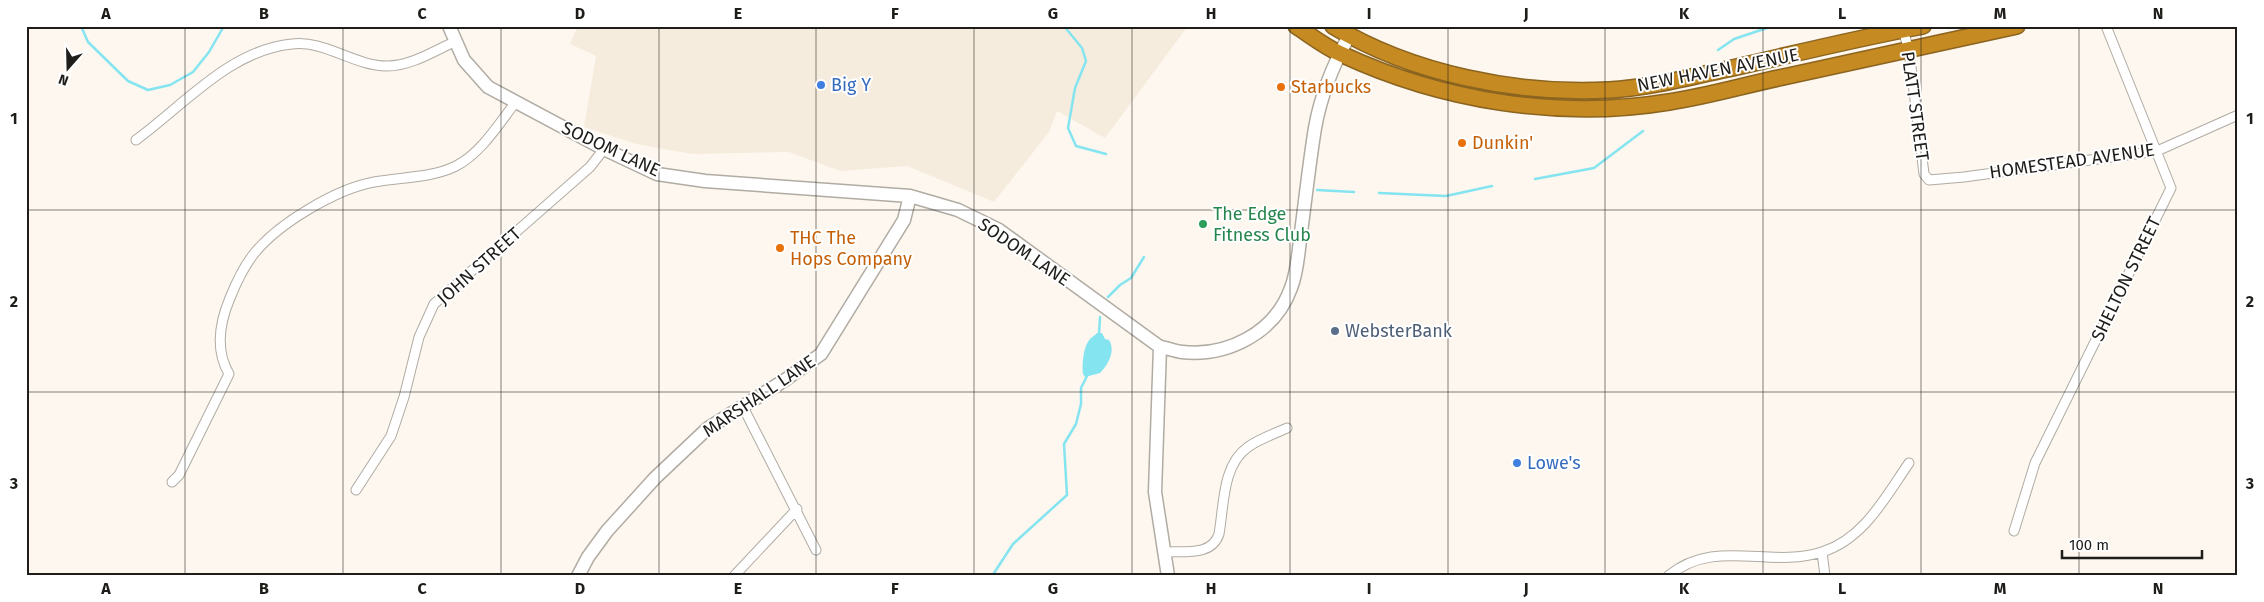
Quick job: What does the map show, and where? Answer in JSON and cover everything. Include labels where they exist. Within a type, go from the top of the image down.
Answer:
[{"type":"highway","name":"NEW HAVEN AVENUE","points":[[1296,26],[1339,54],[1428,87],[1464,96],[1530,107],[1592,109],[1670,102],[2017,26]]},
{"type":"highway","name":"NEW HAVEN AVENUE","points":[[1333,26],[1352,31],[1403,59],[1468,78],[1535,89],[1580,90],[1610,90],[1666,82],[1923,26]]},
{"type":"street","name":"SODOM LANE","points":[[449,26],[454,42],[464,60],[488,87],[604,149],[658,174],[705,181],[910,196],[958,210],[999,230],[1160,346],[1181,352],[1213,352],[1249,339],[1265,326],[1281,308],[1291,288],[1296,270],[1315,129],[1323,90],[1339,54],[1352,31]]},
{"type":"street","name":"SHELTON STREET","points":[[2014,532],[2035,463],[2171,188],[2106,26]]},
{"type":"street","name":"PLATT STREET","points":[[1903,30],[1909,50],[1924,174],[1929,180]]},
{"type":"street","points":[[136,140],[185,100],[243,58],[284,45],[301,44],[323,48],[373,64],[393,66],[414,60],[454,42]]},
{"type":"street","points":[[172,482],[179,475],[229,374],[220,351],[222,320],[237,282],[254,255],[286,226],[317,204],[358,186],[432,173],[463,162],[481,146],[515,103]]},
{"type":"street","name":"HOMESTEAD AVENUE","points":[[1929,180],[1964,177],[2157,150],[2238,115]]},
{"type":"street","name":"JOHN STREET","points":[[356,490],[391,436],[404,397],[418,337],[434,304],[590,166],[604,149]]},
{"type":"street","name":"MARSHALL LANE","points":[[578,576],[588,557],[607,530],[655,478],[708,428],[742,404],[786,380],[821,354],[904,220],[910,196]]},
{"type":"street","points":[[1160,346],[1156,492],[1168,576]]},
{"type":"street","points":[[742,404],[797,509],[816,550]]},
{"type":"street","points":[[1166,552],[1205,550],[1215,544],[1219,534],[1229,473],[1236,459],[1250,445],[1287,428]]},
{"type":"street","points":[[1668,576],[1688,562],[1709,556],[1779,558],[1822,552],[1850,536],[1877,511],[1909,464]]},
{"type":"street","points":[[734,576],[797,509]]},
{"type":"street","points":[[1822,552],[1825,576]]},
{"type":"shaded area","points":[[585,26],[1188,26],[1105,138],[1057,111],[1049,132],[994,202],[907,166],[840,171],[789,152],[692,154],[636,144],[584,127],[596,56],[570,44],[576,30]]},
{"type":"water","points":[[1097,333],[1102,333],[1105,339],[1109,340],[1112,349],[1110,358],[1100,373],[1085,377],[1083,374],[1083,360],[1085,350],[1088,341]]},
{"type":"waterway","points":[[81,26],[88,42],[128,81],[148,90],[170,85],[193,72],[209,52],[224,26]]},
{"type":"waterway","points":[[1064,26],[1082,48],[1086,61],[1075,88],[1068,128],[1076,146],[1106,154]]},
{"type":"waterway","points":[[1718,50],[1734,39],[1773,26]]},
{"type":"waterway","points":[[1535,179],[1594,168],[1643,131]]},
{"type":"waterway","points":[[1379,193],[1446,196],[1492,186]]},
{"type":"waterway","points":[[1317,190],[1354,192]]},
{"type":"waterway","points":[[1108,297],[1120,285],[1131,278],[1144,257]]},
{"type":"waterway","points":[[1099,334],[1100,317]]},
{"type":"waterway","points":[[992,576],[1013,544],[1067,495],[1064,444],[1076,424],[1081,404],[1081,388],[1087,376]]},
{"type":"place","name":"Big Y","points":[[821,85]]},
{"type":"place","name":"Starbucks","points":[[1281,87]]},
{"type":"place","name":"Dunkin'","points":[[1462,143]]},
{"type":"place","name":"The Edge Fitness Club","points":[[1203,224]]},
{"type":"place","name":"THC The Hops Company","points":[[780,248]]},
{"type":"place","name":"WebsterBank","points":[[1335,331]]},
{"type":"place","name":"Lowe's","points":[[1517,463]]}]
